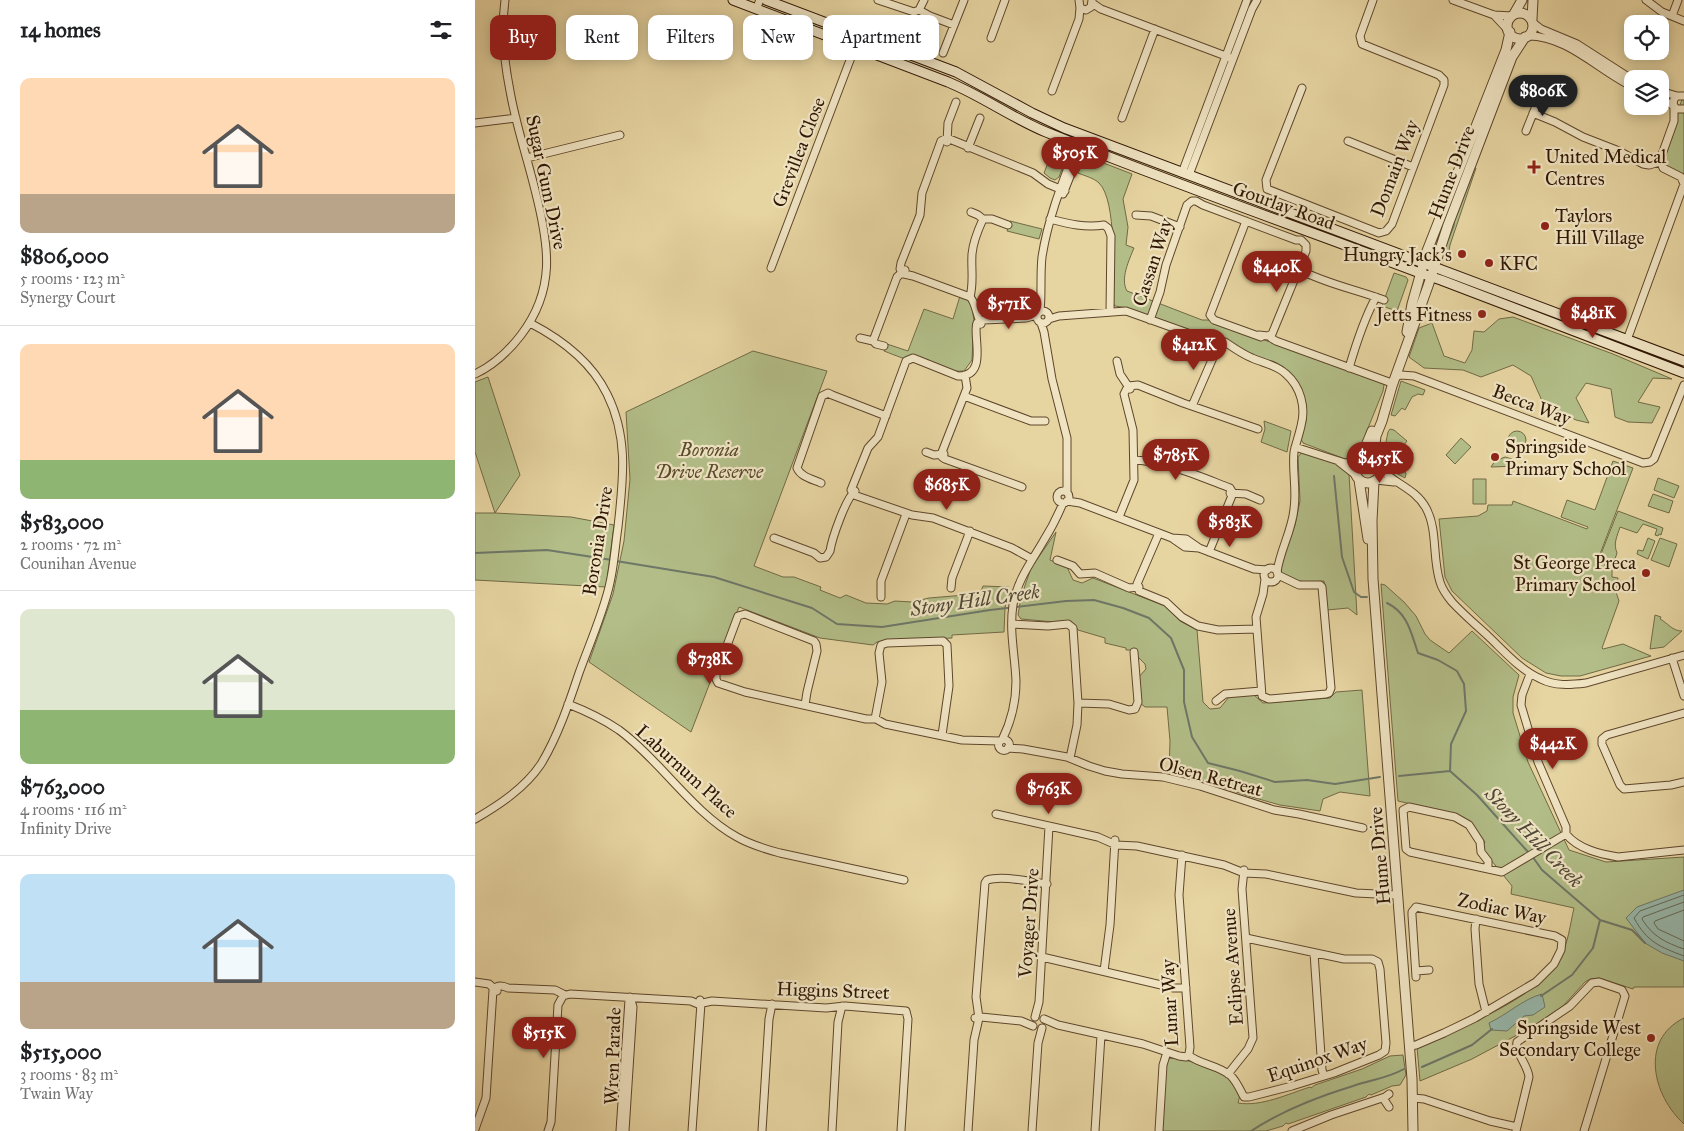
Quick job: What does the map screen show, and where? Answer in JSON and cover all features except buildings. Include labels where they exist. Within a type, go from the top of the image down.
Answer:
[{"type":"main road","name":"Gourlay Road","points":[[733,0],[758,4],[823,33]]},
{"type":"main road","name":"Gourlay Road","points":[[766,0],[823,21]]},
{"type":"main road","points":[[1522,0],[1508,21],[1509,31],[1519,38],[1526,37],[1532,30],[1533,0]]},
{"type":"main road","points":[[1513,15],[1523,13],[1532,20]]},
{"type":"main road","name":"Hume Drive","points":[[1359,461],[1377,419],[1406,337],[1411,304],[1423,263],[1506,50],[1509,31]]},
{"type":"main road","name":"Hume Drive","points":[[1380,466],[1374,452],[1375,440],[1382,421],[1392,379],[1401,361],[1448,225],[1512,57],[1526,37]]},
{"type":"main road","name":"Gourlay Road","points":[[889,60],[966,90],[1027,122],[1080,145],[1682,372]]},
{"type":"main road","name":"Gourlay Road","points":[[925,60],[956,72],[1064,128],[1684,361]]},
{"type":"main road","points":[[1080,145],[1084,134]]},
{"type":"main road","points":[[1181,184],[1185,174]]},
{"type":"main road","points":[[1370,458],[1380,466],[1380,474],[1375,480],[1367,483],[1358,478],[1355,468],[1359,461],[1370,458]]},
{"type":"main road","name":"Hume Drive","points":[[1358,478],[1373,579]]},
{"type":"main road","name":"Hume Drive","points":[[1375,480],[1372,521],[1373,579],[1410,1044],[1413,1131]]},
{"type":"street","name":"Sugar Gum Drive","points":[[475,374],[510,350],[531,323],[542,294],[547,260],[547,240],[510,91],[504,53],[505,0]]},
{"type":"street","points":[[878,0],[910,11],[919,10],[954,26]]},
{"type":"street","points":[[919,10],[924,0]]},
{"type":"street","points":[[943,54],[964,0]]},
{"type":"street","points":[[991,38],[1005,0]]},
{"type":"street","points":[[1230,57],[1247,0]]},
{"type":"street","points":[[1185,174],[1230,57],[1257,0]]},
{"type":"street","name":"Domain Way","points":[[1302,88],[1266,180],[1266,187],[1269,190],[1383,233],[1392,224],[1444,85],[1444,80],[1439,75],[1362,44],[1360,36],[1373,0]]},
{"type":"street","points":[[1453,0],[1494,16],[1509,31]]},
{"type":"street","points":[[1646,0],[1684,21]]},
{"type":"street","points":[[1672,16],[1679,0]]},
{"type":"street","points":[[1053,91],[1083,4],[1230,57]]},
{"type":"street","points":[[1494,16],[1513,15]]},
{"type":"street","points":[[1532,20],[1541,29],[1577,44],[1624,74]]},
{"type":"street","points":[[1122,118],[1155,29]]},
{"type":"street","points":[[1526,37],[1541,37],[1569,48],[1624,82]]},
{"type":"street","name":"Grevillea Close","points":[[771,268],[850,60]]},
{"type":"street","points":[[1627,340],[1684,181],[1681,177],[1663,168],[1660,156],[1673,121],[1673,101],[1680,96],[1684,88]]},
{"type":"street","points":[[1526,131],[1539,96]]},
{"type":"street","points":[[873,340],[895,282],[903,271],[905,257],[920,216],[922,192],[937,152],[947,140],[948,123],[956,102]]},
{"type":"street","points":[[1669,104],[1678,110],[1684,110]]},
{"type":"street","points":[[1673,121],[1684,110]]},
{"type":"street","points":[[952,112],[961,114]]},
{"type":"street","points":[[1533,113],[1583,137],[1619,151],[1643,164],[1649,165],[1660,162]]},
{"type":"street","points":[[475,123],[516,118]]},
{"type":"street","points":[[968,148],[980,118]]},
{"type":"street","points":[[527,158],[620,135]]},
{"type":"street","points":[[947,140],[1033,173],[1048,184],[1062,190]]},
{"type":"street","points":[[1348,141],[1413,167]]},
{"type":"street","points":[[804,705],[815,654],[814,645],[806,638],[745,614],[738,616],[719,669],[719,679],[729,686],[745,692],[862,718],[875,717],[890,724],[962,740],[1005,743],[1015,698],[1016,681],[1012,626],[1014,599],[1021,578],[1045,539],[1064,497],[1068,453],[1067,437],[1052,379],[1044,332],[1041,299],[1042,260],[1050,219],[1080,145]]},
{"type":"street","name":"Cassan Way","points":[[1150,320],[1160,292],[1166,266],[1185,214],[1191,205],[1203,205],[1296,240],[1303,245],[1303,255],[1271,336]]},
{"type":"street","points":[[971,212],[978,214],[983,219],[992,219],[1008,225]]},
{"type":"street","points":[[1136,216],[1151,216],[1180,227]]},
{"type":"street","points":[[970,297],[973,285],[972,254],[975,237],[983,219]]},
{"type":"street","points":[[1050,219],[1106,230],[1110,242],[1110,312]]},
{"type":"street","points":[[1246,221],[1216,301],[1215,315],[1223,322],[1259,335],[1271,336]]},
{"type":"street","points":[[903,271],[970,297],[975,303],[977,316],[981,323]]},
{"type":"street","points":[[1297,271],[1342,288],[1354,289],[1385,300]]},
{"type":"street","points":[[1347,367],[1374,296]]},
{"type":"street","points":[[981,323],[1126,311],[1204,340],[1214,346],[1229,345],[1285,373],[1295,384],[1303,403],[1303,415],[1293,462],[1296,494],[1294,511],[1279,556],[1271,576],[1263,594],[1256,617],[1261,691],[1262,696],[1269,699],[1329,693],[1331,688],[1322,587],[1320,585],[1299,585],[1271,576],[1199,548],[1186,539],[1172,538],[1064,497]]},
{"type":"street","name":"Boronia Drive","points":[[475,819],[509,798],[541,764],[554,739],[568,704],[604,605],[615,553],[623,460],[621,438],[614,413],[606,393],[586,364],[568,346],[547,331],[531,323]]},
{"type":"street","points":[[774,538],[815,554],[823,554],[831,546],[854,492],[856,478],[868,448],[878,437],[901,375],[909,363],[920,362],[958,376],[965,375],[976,364],[978,330],[981,323]]},
{"type":"street","name":"Becca Way","points":[[1271,336],[1282,343],[1347,367],[1392,379],[1404,375],[1414,376],[1643,463],[1650,462],[1654,458],[1682,387],[1682,372]]},
{"type":"street","points":[[859,338],[873,340],[876,344],[884,346]]},
{"type":"street","points":[[1193,407],[1214,346]]},
{"type":"street","points":[[1117,360],[1120,374],[1129,388]]},
{"type":"street","name":"Becca Way","points":[[1401,361],[1403,368],[1414,376]]},
{"type":"street","points":[[943,454],[967,388],[965,375]]},
{"type":"street","points":[[1121,518],[1134,480],[1133,430],[1124,394],[1129,388],[1141,387],[1258,429]]},
{"type":"street","points":[[964,396],[1031,421],[1045,421]]},
{"type":"street","points":[[821,483],[803,476],[797,468],[820,404],[825,398],[836,398],[886,416]]},
{"type":"street","points":[[1296,445],[1337,460],[1349,463],[1359,461]]},
{"type":"street","points":[[926,452],[934,455],[943,454],[953,461],[1021,487]]},
{"type":"street","points":[[1134,460],[1163,464],[1221,486],[1231,493],[1245,494],[1260,500]]},
{"type":"street","points":[[1337,460],[1358,478]]},
{"type":"street","points":[[1380,466],[1397,482],[1416,494],[1429,515],[1433,529],[1437,572],[1451,601],[1512,659],[1531,674],[1551,683],[1586,684],[1684,655]]},
{"type":"street","points":[[1375,480],[1397,482]]},
{"type":"street","points":[[854,492],[907,514],[933,518],[970,531],[1019,552],[1031,560]]},
{"type":"street","points":[[1210,552],[1231,493]]},
{"type":"street","points":[[881,597],[881,581],[907,514]]},
{"type":"street","points":[[951,588],[952,578],[970,531]]},
{"type":"street","points":[[1138,587],[1158,532]]},
{"type":"street","points":[[1057,560],[1073,566],[1080,574],[1095,573],[1126,586],[1138,587],[1166,602],[1182,617],[1198,626],[1219,630],[1256,627]]},
{"type":"street","points":[[1012,626],[1060,626],[1069,628],[1073,638],[1078,705],[1077,725],[1069,757]]},
{"type":"street","points":[[875,717],[883,682],[881,659],[883,649],[893,644],[943,641],[946,643],[949,686],[940,735]]},
{"type":"street","points":[[1078,705],[1109,704],[1125,707],[1133,704],[1137,691],[1134,652]]},
{"type":"street","points":[[1672,658],[1684,696]]},
{"type":"street","points":[[1135,668],[1144,667]]},
{"type":"street","points":[[1531,674],[1522,695],[1521,705],[1538,762],[1566,826],[1566,834],[1575,843],[1609,856],[1618,857],[1684,850]]},
{"type":"street","points":[[1216,701],[1225,694],[1261,691]]},
{"type":"street","name":"Laburnum Place","points":[[568,704],[594,714],[620,731],[713,820],[737,837],[762,848],[780,853],[904,880]]},
{"type":"street","points":[[1684,713],[1604,737],[1602,741],[1603,747],[1624,789],[1631,790],[1684,782]]},
{"type":"street","name":"Olsen Retreat","points":[[1005,743],[1023,749],[1069,757],[1096,769],[1122,774],[1163,777],[1200,786],[1274,810],[1363,828]]},
{"type":"street","points":[[1488,869],[1489,861],[1481,852],[1480,842],[1469,825],[1455,817],[1409,806],[1403,810],[1405,848],[1407,851],[1488,869],[1502,872],[1566,834]]},
{"type":"street","points":[[996,814],[1117,843],[1129,842],[1137,846],[1236,866],[1246,872],[1259,871],[1349,892],[1398,893]]},
{"type":"street","name":"Voyager Drive","points":[[1032,1131],[1049,845],[1052,827]]},
{"type":"street","points":[[1102,971],[1107,951],[1114,859],[1117,843]]},
{"type":"street","name":"Lunar Way","points":[[977,1018],[1058,1025],[1147,1045],[1181,1056],[1188,1055],[1190,1047],[1179,895],[1180,875],[1184,856]]},
{"type":"street","name":"Eclipse Avenue","points":[[1229,1075],[1248,1049],[1253,1038],[1243,894],[1246,872]]},
{"type":"street","points":[[968,1131],[972,1030],[977,1018],[974,1008],[985,882],[993,878],[1047,882]]},
{"type":"street","name":"Zodiac Way","points":[[1410,1044],[1416,1045],[1444,1033],[1488,1011],[1537,982],[1557,958],[1562,943],[1555,936],[1421,907],[1414,908],[1412,927],[1416,974],[1429,970]]},
{"type":"street","points":[[1478,919],[1475,929],[1479,984],[1488,1011]]},
{"type":"street","name":"Equinox Way","points":[[1229,1075],[1242,1094],[1245,1097],[1249,1097],[1326,1075],[1382,1054],[1386,1048],[1378,962],[1372,959],[1344,959],[1264,941],[1247,940]]},
{"type":"street","points":[[1317,953],[1315,967],[1322,1061],[1326,1075]]},
{"type":"street","points":[[1042,959],[1176,988],[1186,986]]},
{"type":"street","points":[[475,982],[486,983],[496,990]]},
{"type":"street","points":[[1413,1101],[1433,1104],[1516,1130],[1529,1077],[1528,1069],[1517,1049],[1517,1042],[1570,1006],[1592,982],[1599,982],[1622,990],[1625,996],[1584,1131]]},
{"type":"street","points":[[475,1130],[486,1095],[491,995],[500,986],[550,990],[563,996],[629,997],[642,993],[697,997],[700,1014],[692,1131]]},
{"type":"street","points":[[548,1131],[551,1122],[558,1005],[563,996]]},
{"type":"street","name":"Wren Parade","points":[[620,1131],[629,997]]},
{"type":"street","name":"Wren Parade","points":[[625,1131],[633,1006],[629,997]]},
{"type":"street","name":"Higgins Street","points":[[699,1003],[712,1001],[826,1008],[839,1006],[899,1009],[907,1012],[901,1131]]},
{"type":"street","points":[[762,1131],[770,1004]]},
{"type":"street","points":[[832,1131],[839,1006]]},
{"type":"street","points":[[1095,1131],[1100,1052],[1103,1035]]},
{"type":"street","points":[[1159,1131],[1163,1065],[1167,1052]]},
{"type":"street","points":[[1188,1055],[1229,1075]]},
{"type":"street","points":[[1292,1131],[1386,1096],[1389,1107]]},
{"type":"green space","points":[[1684,94],[1684,181],[1663,168],[1660,160]]},
{"type":"green space","points":[[1055,145],[1069,150],[1059,177],[1055,180],[1044,173]]},
{"type":"green space","points":[[1088,157],[1132,174],[1123,199],[1128,227],[1126,245],[1134,248],[1124,281],[1127,291],[1202,320],[1211,320],[1267,341],[1273,341],[1383,383],[1383,391],[1363,445],[1355,458],[1345,459],[1303,443],[1301,439],[1306,411],[1304,396],[1272,362],[1253,355],[1227,340],[1216,341],[1128,308],[1115,306],[1113,303],[1113,240],[1109,205],[1105,192],[1099,183],[1092,178],[1078,173],[1083,161]]},
{"type":"green space","points":[[1465,165],[1476,168],[1450,245],[1447,262],[1448,251],[1445,248],[1454,226],[1455,193]]},
{"type":"green space","points":[[1010,221],[1042,229],[1039,239],[1007,231]]},
{"type":"green space","points":[[1394,273],[1406,277],[1408,280],[1397,311],[1382,306]]},
{"type":"green space","points":[[960,296],[971,300],[974,321],[972,360],[964,371],[934,368],[884,351],[887,344],[908,351],[924,309],[953,319]]},
{"type":"green space","points":[[1513,317],[1613,354],[1672,379],[1653,378],[1638,402],[1660,407],[1652,423],[1628,422],[1615,417],[1611,389],[1586,383],[1576,398],[1589,423],[1576,420],[1543,403],[1531,376],[1513,365],[1481,377],[1463,370],[1424,368],[1409,357],[1419,328],[1432,323],[1444,356],[1465,363],[1472,350],[1474,331],[1484,332],[1499,319]]},
{"type":"green space","name":"Boronia Drive Reserve","points":[[753,351],[827,371],[754,566],[783,577],[794,577],[821,587],[820,590],[840,598],[846,595],[866,603],[912,602],[929,598],[977,594],[983,586],[1009,587],[1005,608],[1004,632],[952,635],[952,638],[877,642],[873,645],[820,638],[739,607],[691,732],[589,662],[613,594],[624,541],[630,479],[626,412]]},
{"type":"green space","points":[[488,377],[520,475],[495,513],[475,452],[475,382]]},
{"type":"green space","points":[[1401,381],[1425,390],[1423,395],[1418,394],[1412,397],[1405,410],[1402,408],[1395,416],[1391,415]]},
{"type":"green space","points":[[1264,421],[1291,431],[1287,452],[1261,442],[1265,429]]},
{"type":"green space","points":[[1390,429],[1407,441],[1404,445],[1413,453],[1412,459],[1407,462],[1403,462],[1393,454],[1390,457],[1404,469],[1405,478],[1397,474],[1386,460],[1385,448]]},
{"type":"green space","points":[[1513,431],[1521,431],[1526,436],[1524,447],[1513,449],[1508,444],[1508,436]]},
{"type":"green space","points":[[1461,438],[1471,447],[1455,464],[1446,455]]},
{"type":"green space","points":[[1302,452],[1335,463],[1349,474],[1357,615],[1348,608],[1327,610],[1324,581],[1296,581],[1289,579],[1281,570],[1280,563],[1295,525],[1300,501],[1298,457]]},
{"type":"green space","points":[[1505,457],[1512,459],[1517,466],[1491,467],[1495,461]]},
{"type":"green space","points":[[1613,461],[1633,468],[1600,554],[1605,566],[1601,554],[1618,511],[1663,528],[1661,535],[1659,534],[1658,536],[1655,535],[1657,529],[1643,524],[1637,533],[1620,527],[1615,543],[1617,553],[1615,559],[1612,560],[1612,577],[1618,578],[1616,592],[1619,601],[1602,648],[1623,644],[1651,656],[1580,676],[1561,676],[1546,673],[1522,658],[1452,591],[1445,577],[1439,519],[1478,516],[1487,511],[1488,505],[1512,505],[1513,501],[1587,529],[1588,527],[1561,517],[1567,500],[1595,510]]},
{"type":"green space","points":[[1658,478],[1679,486],[1674,498],[1654,490]]},
{"type":"green space","points":[[1473,479],[1486,479],[1486,504],[1473,504]]},
{"type":"green space","points":[[1653,494],[1673,501],[1669,513],[1648,506]]},
{"type":"green space","points":[[475,513],[571,517],[614,525],[606,587],[475,580]]},
{"type":"green space","points":[[1056,532],[1050,560],[1067,567],[1073,580],[1082,583],[1093,578],[1165,606],[1180,621],[1197,630],[1203,702],[1210,709],[1220,708],[1229,697],[1254,695],[1263,703],[1330,698],[1336,692],[1362,690],[1370,796],[1340,792],[1323,799],[1320,811],[1280,805],[1169,772],[1170,741],[1167,707],[1145,707],[1140,703],[1138,678],[1146,669],[1145,664],[1137,656],[1136,650],[1126,650],[1126,648],[1105,643],[1105,638],[1078,630],[1071,621],[1054,622],[1021,619],[1018,615],[1021,597],[1031,568]]},
{"type":"green space","points":[[1648,538],[1655,541],[1648,559],[1637,554],[1638,550],[1643,551]]},
{"type":"green space","points":[[1660,538],[1677,544],[1669,567],[1651,560]]},
{"type":"green space","points":[[1381,584],[1385,585],[1404,602],[1416,616],[1430,640],[1449,653],[1472,631],[1519,675],[1513,697],[1513,713],[1528,762],[1569,850],[1606,862],[1684,857],[1684,987],[1634,987],[1633,989],[1599,978],[1590,979],[1563,1006],[1532,1027],[1472,1059],[1420,1081],[1417,1047],[1495,1011],[1532,988],[1547,975],[1559,960],[1565,948],[1574,908],[1511,894],[1512,886],[1483,850],[1482,847],[1485,842],[1472,824],[1456,814],[1398,801]]},
{"type":"green space","points":[[1655,615],[1661,617],[1660,619],[1673,628],[1682,631],[1664,647],[1650,649]]},
{"type":"green space","points":[[1684,1018],[1684,1124],[1665,1099],[1655,1069],[1656,1054],[1661,1040],[1670,1028]]},
{"type":"green space","points":[[1403,1055],[1406,1075],[1400,1085],[1392,1086],[1371,1095],[1369,1094],[1366,1097],[1288,1124],[1286,1123],[1283,1126],[1266,1131],[1161,1131],[1165,1065],[1168,1059],[1188,1061],[1207,1066],[1222,1073],[1231,1080],[1240,1095],[1238,1103],[1247,1104],[1265,1102],[1311,1088],[1362,1069],[1390,1056]]},
{"type":"water","points":[[1684,890],[1684,961],[1662,953],[1645,943],[1626,918],[1637,907]]},
{"type":"water","points":[[1542,994],[1545,1007],[1533,1015],[1524,1016],[1507,1031],[1491,1030],[1489,1023],[1528,999]]},
{"type":"waterway","points":[[1334,476],[1342,557],[1354,592],[1361,597],[1367,597]]},
{"type":"waterway","name":"Stony Hill Creek","points":[[475,553],[547,550],[612,560]]},
{"type":"waterway","name":"Stony Hill Creek","points":[[616,561],[714,577],[812,608],[837,624],[882,627],[990,610],[1066,601],[1094,600],[1123,608],[1149,618],[1171,638],[1184,670],[1184,702],[1192,737],[1208,763],[1275,782],[1307,780],[1335,784],[1380,777]]},
{"type":"waterway","points":[[1387,603],[1400,612],[1408,624],[1418,653],[1438,660],[1457,671],[1464,684],[1466,711],[1451,744],[1450,771]]},
{"type":"waterway","name":"Stony Hill Creek","points":[[1399,776],[1450,771],[1477,795],[1529,853]]},
{"type":"waterway","name":"Stony Hill Creek","points":[[1532,856],[1542,870],[1600,920],[1632,930],[1645,943]]},
{"type":"waterway","points":[[1541,996],[1572,975],[1593,948],[1600,920]]},
{"type":"waterway","points":[[1422,1067],[1472,1045],[1492,1029]]},
{"type":"waterway","points":[[1251,1131],[1288,1110],[1353,1086],[1386,1077],[1404,1069]]},
{"type":"place","name":"United Medical Centres","points":[[1534,167]]},
{"type":"place","name":"Taylors Hill Village","points":[[1545,226]]},
{"type":"place","name":"Hungry Jack's","points":[[1462,254]]},
{"type":"place","name":"KFC","points":[[1489,263]]},
{"type":"place","name":"Jetts Fitness","points":[[1482,314]]},
{"type":"place","name":"Springside Primary School","points":[[1495,457]]},
{"type":"place","name":"St George Preca Primary School","points":[[1646,573]]},
{"type":"place","name":"Springside West Secondary College","points":[[1651,1038]]}]
